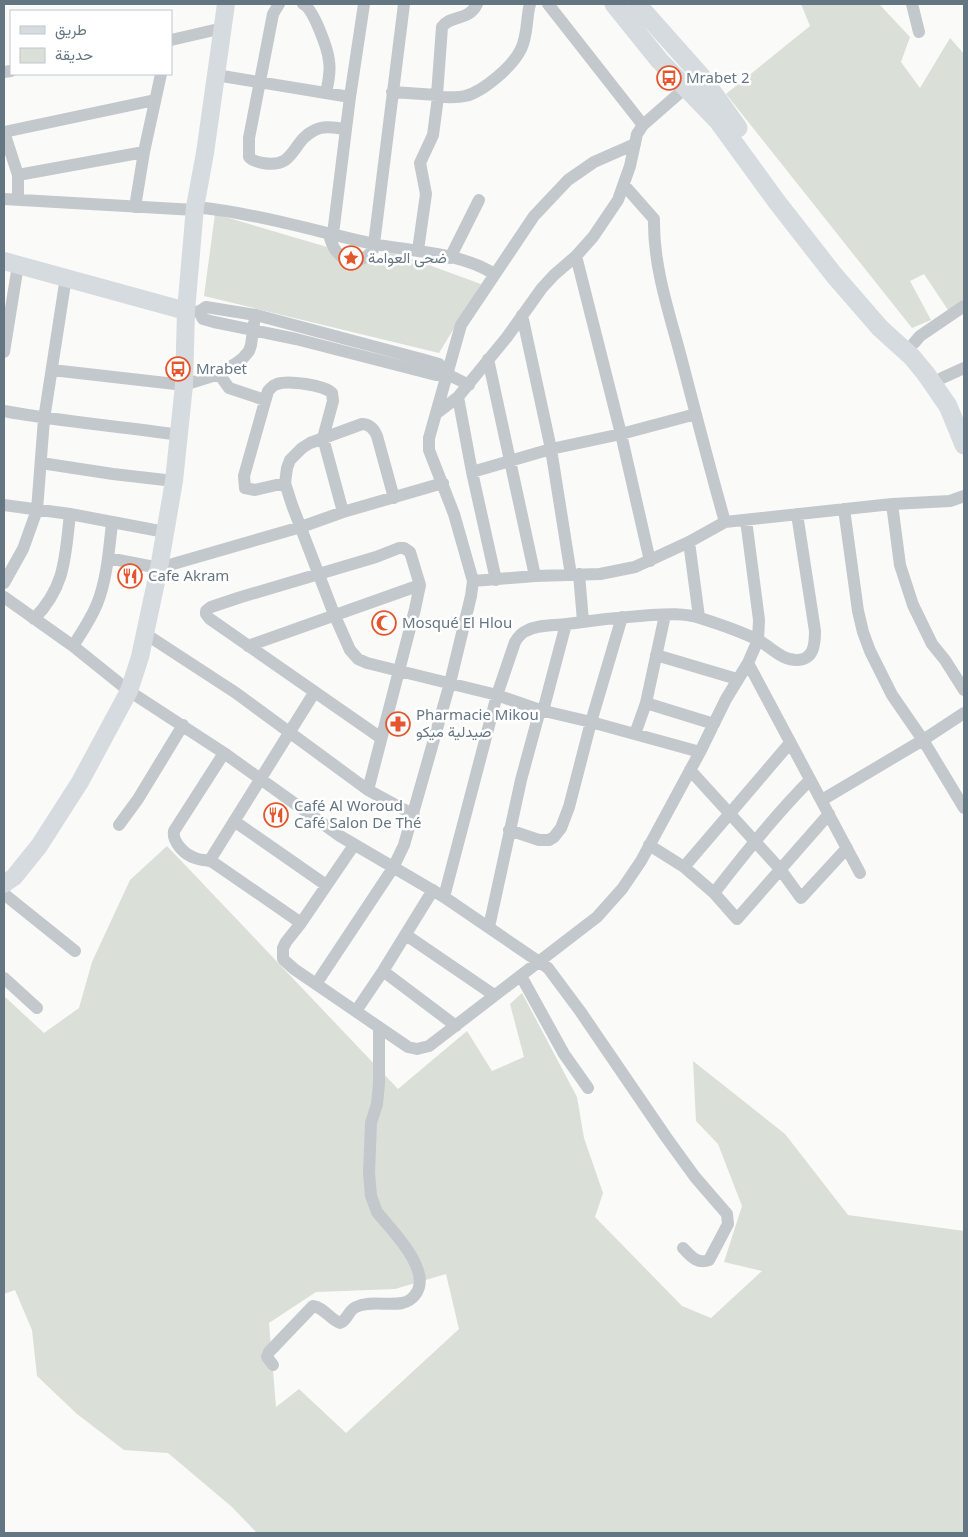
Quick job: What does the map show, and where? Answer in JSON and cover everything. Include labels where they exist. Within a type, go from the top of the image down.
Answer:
[{"type":"main road","points":[[614,4],[659,60],[718,121],[834,275],[880,328],[912,357],[926,374],[948,406],[964,445]]},
{"type":"main road","points":[[638,4],[701,76],[763,164],[873,304],[893,326],[914,343],[942,378],[964,414]]},
{"type":"street","points":[[4,884],[14,877],[29,860],[80,782],[129,691],[140,657],[159,568],[174,480],[193,311],[195,208],[226,4]]},
{"type":"street","points":[[279,4],[273,14],[259,83],[248,147],[249,157],[254,162],[268,164],[283,162],[289,158],[310,132],[323,127],[346,129]]},
{"type":"street","points":[[303,4],[311,11],[328,54],[330,70],[326,93]]},
{"type":"street","points":[[364,4],[331,234],[332,246],[336,252],[341,257],[352,262],[366,258],[371,253],[375,244],[404,4]]},
{"type":"street","points":[[418,250],[426,194],[420,163],[433,135],[438,96],[442,27],[447,21],[470,14],[477,4]]},
{"type":"street","points":[[392,92],[460,97],[474,93],[489,83],[509,65],[522,48],[530,4]]},
{"type":"street","points":[[548,4],[643,125]]},
{"type":"street","points":[[648,4],[653,22]]},
{"type":"street","points":[[912,4],[919,32]]},
{"type":"street","points":[[172,40],[223,28]]},
{"type":"street","points":[[135,207],[144,152],[161,75]]},
{"type":"street","points":[[216,75],[350,97]]},
{"type":"street","points":[[437,413],[458,397],[554,275],[576,256],[608,217],[624,185],[636,144],[637,134],[643,125],[685,87],[701,76]]},
{"type":"street","points":[[18,200],[18,175],[4,132],[155,100]]},
{"type":"street","points":[[316,984],[393,868],[404,845],[450,683],[474,581],[443,482],[429,450],[429,438],[461,325],[534,216],[568,180],[594,162],[636,144]]},
{"type":"street","points":[[18,175],[144,152]]},
{"type":"street","points":[[624,185],[654,220],[654,241],[657,261],[725,522]]},
{"type":"street","points":[[4,199],[224,210],[375,244],[418,250],[480,265],[494,274]]},
{"type":"street","points":[[450,258],[479,200]]},
{"type":"street","points":[[576,256],[621,434],[650,561]]},
{"type":"street","points":[[4,352],[11,263],[193,311],[203,319],[369,357],[436,375],[447,374]]},
{"type":"street","points":[[4,583],[23,549],[37,510],[44,419],[66,277]]},
{"type":"street","points":[[914,343],[920,336],[964,306]]},
{"type":"street","points":[[193,311],[206,307],[256,315],[439,364],[447,374],[469,384]]},
{"type":"street","points":[[52,370],[184,386],[218,374],[235,364],[249,351],[256,315]]},
{"type":"street","points":[[522,315],[551,449],[583,621]]},
{"type":"street","points":[[488,360],[535,576]]},
{"type":"street","points":[[942,378],[964,368]]},
{"type":"street","points":[[218,374],[229,388],[264,400]]},
{"type":"street","points":[[285,483],[255,490],[245,488],[244,485],[244,476],[264,400],[271,387],[280,383],[314,385],[330,391],[333,401],[323,438],[343,512]]},
{"type":"street","points":[[458,397],[472,472],[496,580]]},
{"type":"street","points":[[4,411],[44,419],[142,429],[179,435]]},
{"type":"street","points":[[472,472],[551,449],[621,434],[696,414]]},
{"type":"street","points":[[394,498],[379,442],[373,428],[369,425],[362,424],[302,448],[290,460],[287,468],[285,483],[301,527],[334,614],[350,650],[358,659],[398,671],[497,695],[541,711],[591,722],[700,752]]},
{"type":"street","points":[[41,463],[114,474],[174,480]]},
{"type":"street","points":[[108,558],[159,568],[301,527],[343,512],[443,482]]},
{"type":"street","points":[[474,581],[535,576],[600,574],[635,567],[690,542],[725,522],[892,504],[950,501],[964,496]]},
{"type":"street","points":[[892,504],[900,565],[913,605],[932,644],[949,665],[964,690]]},
{"type":"street","points":[[4,505],[70,514],[165,532]]},
{"type":"street","points":[[844,509],[858,611],[870,651],[892,695],[924,740],[964,808]]},
{"type":"street","points":[[34,619],[57,590],[62,575],[70,514]]},
{"type":"street","points":[[444,897],[497,695],[515,642],[520,635],[526,630],[541,626],[622,617],[680,614],[699,617],[758,640],[777,654],[791,660],[802,660],[814,649],[815,631],[797,514]]},
{"type":"street","points":[[354,845],[283,948],[283,959],[286,963],[408,1047],[417,1049],[429,1046],[597,917],[611,902],[636,868],[700,752],[737,679],[748,663],[758,640],[759,620],[746,520]]},
{"type":"street","points":[[73,646],[92,617],[98,603],[108,558],[112,523]]},
{"type":"street","points":[[690,542],[699,617]]},
{"type":"street","points":[[368,790],[420,584],[410,552],[404,548],[319,572],[207,610],[206,614],[210,619],[381,738]]},
{"type":"street","points":[[248,646],[420,584]]},
{"type":"street","points":[[4,597],[73,646],[129,691],[224,753],[354,845],[433,890],[548,968],[559,981],[695,1178],[727,1214],[728,1224],[708,1260],[700,1261],[692,1257],[683,1248]]},
{"type":"street","points":[[635,734],[646,703],[665,615]]},
{"type":"street","points":[[509,830],[544,840],[554,838],[558,834],[569,807],[591,722],[622,617]]},
{"type":"street","points":[[489,927],[509,830],[566,624]]},
{"type":"street","points":[[144,632],[212,676],[368,790],[414,814]]},
{"type":"street","points":[[656,655],[737,679]]},
{"type":"street","points":[[748,663],[860,872]]},
{"type":"street","points":[[210,860],[314,693]]},
{"type":"street","points":[[646,703],[714,724]]},
{"type":"street","points":[[822,800],[924,740],[964,713]]},
{"type":"street","points":[[119,826],[183,726]]},
{"type":"street","points":[[684,868],[790,743]]},
{"type":"street","points":[[224,753],[192,803],[174,835],[175,839],[187,854],[196,859],[210,860],[301,923]]},
{"type":"street","points":[[690,770],[780,869],[801,898],[847,848]]},
{"type":"street","points":[[714,894],[754,841],[810,780]]},
{"type":"street","points":[[649,846],[684,868],[714,894],[737,919],[829,814]]},
{"type":"street","points":[[234,821],[326,885]]},
{"type":"street","points":[[356,1011],[433,890]]},
{"type":"street","points":[[4,894],[74,951]]},
{"type":"street","points":[[406,935],[494,995]]},
{"type":"street","points":[[383,971],[456,1026]]},
{"type":"street","points":[[521,976],[564,1054],[588,1088]]},
{"type":"street","points":[[4,978],[37,1008]]},
{"type":"street","points":[[273,1365],[267,1357],[269,1352],[313,1306],[319,1307],[340,1323],[344,1321],[354,1308],[364,1304],[402,1303],[414,1297],[418,1290],[420,1276],[413,1259],[377,1212],[370,1187],[371,1123],[377,1104],[379,1084],[379,1027]]},
{"type":"green space","points":[[801,4],[879,4],[910,37],[901,62],[920,88],[950,38],[964,54],[964,300],[948,310],[924,274],[910,281],[931,320],[912,328],[726,94],[810,26]]},
{"type":"green space","points":[[215,214],[327,247],[335,258],[354,269],[390,251],[481,284],[439,353],[204,296]]},
{"type":"green space","points":[[167,846],[398,1089],[467,1031],[492,1071],[524,1057],[510,1004],[522,993],[577,1097],[584,1138],[603,1193],[595,1217],[682,1306],[711,1318],[762,1271],[724,1262],[742,1206],[718,1144],[696,1121],[693,1061],[785,1134],[848,1215],[964,1231],[964,1533],[257,1533],[232,1507],[168,1453],[124,1450],[77,1414],[37,1376],[32,1330],[15,1290],[4,1294],[4,996],[44,1033],[79,1008],[92,962],[130,880]],"holes":[[[446,1274],[459,1329],[346,1433],[299,1389],[276,1407],[269,1323],[316,1292],[395,1289]]]},
{"type":"place","name":"Mrabet 2","points":[[669,78]]},
{"type":"place","name":"ضحى العوامة","points":[[351,258]]},
{"type":"place","name":"Mrabet","points":[[178,369]]},
{"type":"place","name":"Cafe Akram","points":[[130,576]]},
{"type":"place","name":"Mosqué El Hlou","points":[[384,623]]},
{"type":"place","name":"Pharmacie Mikou صيدلية ميكو","points":[[398,724]]},
{"type":"place","name":"Café Al Woroud Café Salon De Thé","points":[[276,815]]}]
